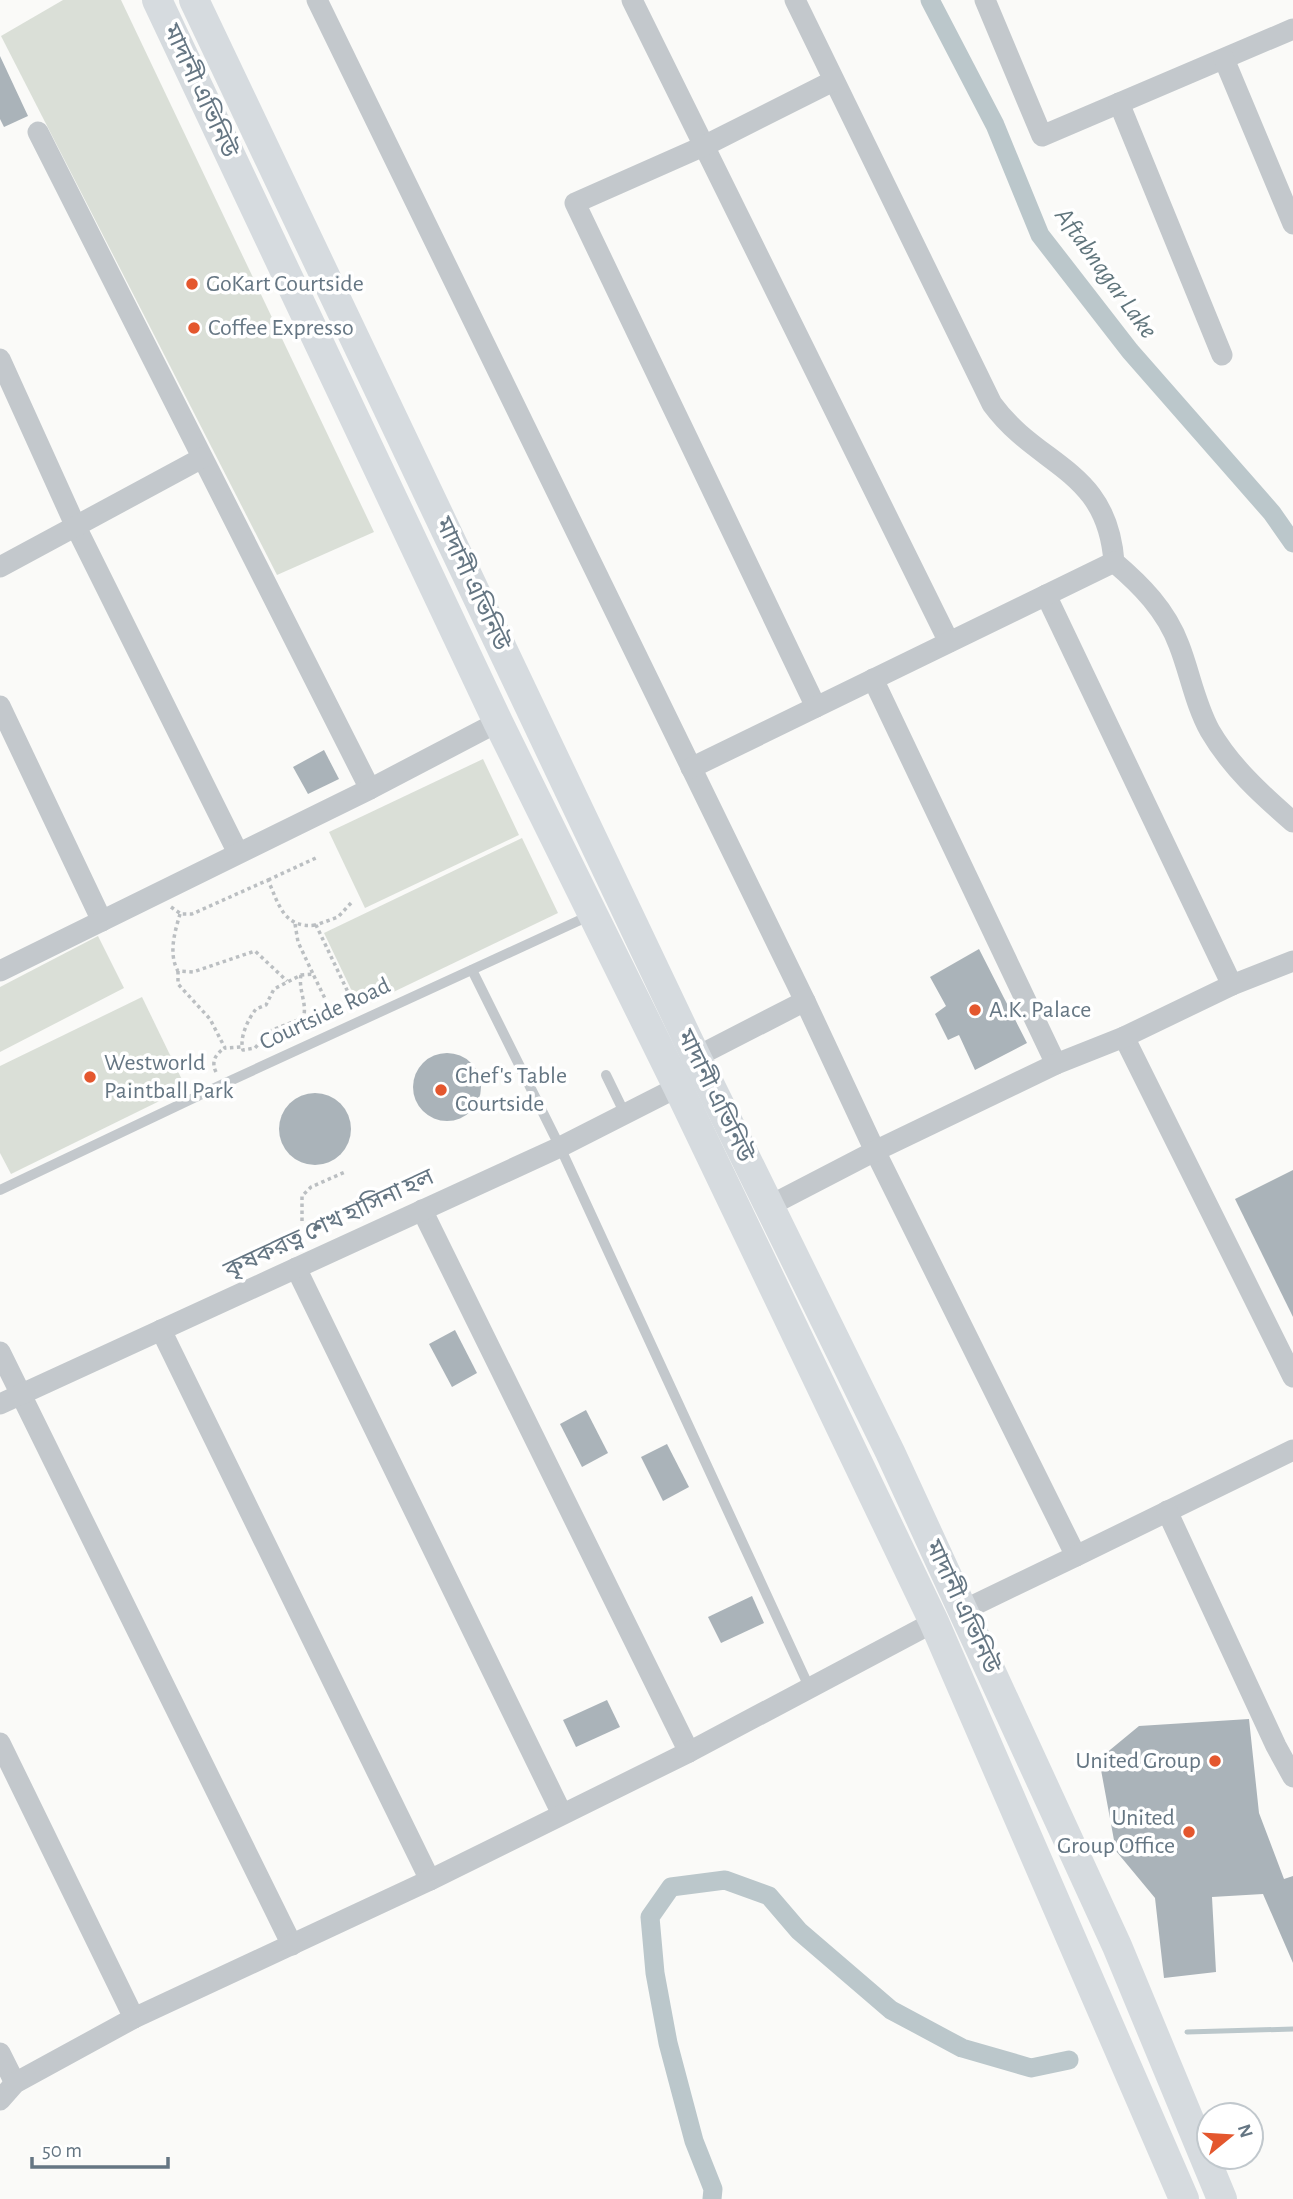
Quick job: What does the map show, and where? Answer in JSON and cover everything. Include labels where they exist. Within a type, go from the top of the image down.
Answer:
[{"type":"main road","name":"মাদানী এভিনিউ","points":[[157,0],[498,722],[678,1087],[934,1622],[1184,2199]]},
{"type":"main road","name":"মাদানী এভিনিউ","points":[[194,0],[696,1057],[890,1452],[1117,1946],[1222,2199]]},
{"type":"main road","points":[[498,722],[528,702]]},
{"type":"main road","points":[[594,914],[621,899]]},
{"type":"street","points":[[317,0],[806,1001],[875,1151],[1076,1556]]},
{"type":"street","points":[[632,0],[706,145],[949,642]]},
{"type":"street","points":[[795,0],[992,404],[1007,424],[1069,472],[1090,492],[1104,515],[1112,538],[1114,562],[1149,593],[1179,643],[1200,709],[1210,731],[1230,759],[1268,800],[1293,822]]},
{"type":"street","points":[[985,0],[1042,136],[1293,29]]},
{"type":"street","points":[[1224,59],[1293,224]]},
{"type":"street","points":[[816,707],[575,203],[706,145],[833,81]]},
{"type":"street","points":[[1119,103],[1222,355]]},
{"type":"street","points":[[38,132],[370,789]]},
{"type":"street","points":[[0,359],[76,527],[237,853]]},
{"type":"street","points":[[0,567],[202,458]]},
{"type":"street","points":[[691,768],[1114,562]]},
{"type":"street","points":[[1046,595],[1232,985]]},
{"type":"street","points":[[873,679],[1056,1064]]},
{"type":"street","points":[[0,706],[102,921]]},
{"type":"street","points":[[0,971],[370,789],[498,722]]},
{"type":"street","points":[[769,1206],[875,1151],[1056,1064],[1124,1037],[1232,985],[1293,961]]},
{"type":"street","points":[[696,1057],[806,1001]]},
{"type":"street","points":[[1124,1037],[1293,1377]]},
{"type":"street","name":"কৃষকরত্ন শেখ হাসিনা হল","points":[[0,1404],[560,1147],[678,1087]]},
{"type":"street","points":[[422,1210],[689,1752]]},
{"type":"street","points":[[296,1268],[562,1814]]},
{"type":"street","points":[[160,1330],[430,1880]]},
{"type":"street","points":[[0,1352],[292,1945]]},
{"type":"street","points":[[964,1611],[1293,1450]]},
{"type":"street","points":[[1167,1511],[1285,1742],[1293,1777]]},
{"type":"street","points":[[0,2100],[15,2084],[134,2018],[430,1880],[689,1752],[934,1622]]},
{"type":"street","points":[[0,1743],[134,2018]]},
{"type":"street","points":[[0,2053],[15,2084]]},
{"type":"lane","name":"Courtside Road","points":[[0,1190],[221,1084],[594,914]]},
{"type":"lane","points":[[472,970],[560,1147],[810,1689]]},
{"type":"lane","points":[[606,1075],[625,1114]]},
{"type":"path","points":[[161,891],[172,908],[181,914],[191,914],[318,857]]},
{"type":"path","points":[[268,880],[286,917],[303,927],[338,917],[351,903]]},
{"type":"path","points":[[181,914],[173,947],[178,984],[210,1019],[225,1048]]},
{"type":"path","points":[[295,923],[298,942],[341,1030]]},
{"type":"path","points":[[316,925],[362,1020]]},
{"type":"path","points":[[178,971],[193,972],[255,951],[287,981]]},
{"type":"path","points":[[241,1047],[251,1016],[256,1009],[266,1005],[274,989],[302,975],[313,974]]},
{"type":"path","points":[[221,1084],[213,1063],[225,1048],[241,1047],[247,1051],[256,1048],[270,1031],[303,1018],[306,1012],[299,985],[302,975]]},
{"type":"path","points":[[302,1221],[302,1196],[311,1186],[345,1172]]},
{"type":"shaded area","name":"GoKart Courtside","points":[[63,0],[121,0],[374,532],[277,575],[1,36]]},
{"type":"shaded area","points":[[483,759],[519,835],[365,908],[329,832]]},
{"type":"shaded area","points":[[522,838],[558,913],[360,1008],[324,933]]},
{"type":"shaded area","points":[[98,936],[124,988],[0,1052],[0,987]]},
{"type":"shaded area","name":"Westworld Paintball Park","points":[[142,997],[186,1088],[11,1174],[0,1153],[0,1066]]},
{"type":"building","points":[[0,56],[28,116],[4,127],[0,119]]},
{"type":"building","points":[[324,750],[339,779],[308,794],[293,767]]},
{"type":"building","name":"A.K. Palace","points":[[979,949],[1027,1043],[975,1070],[959,1035],[948,1040],[935,1014],[946,1006],[930,977]]},
{"type":"building","points":[[447,1053],[460,1056],[471,1063],[478,1074],[481,1087],[478,1100],[471,1111],[460,1118],[447,1121],[434,1118],[423,1111],[416,1100],[413,1087],[416,1074],[423,1063],[434,1056]]},
{"type":"building","points":[[315,1093],[335,1099],[345,1109],[351,1129],[345,1149],[335,1159],[315,1165],[295,1159],[285,1149],[279,1129],[285,1109],[295,1099]]},
{"type":"building","points":[[1293,1170],[1293,1317],[1235,1199]]},
{"type":"building","points":[[455,1330],[477,1373],[452,1387],[429,1344]]},
{"type":"building","points":[[586,1410],[608,1453],[582,1467],[560,1424]]},
{"type":"building","points":[[667,1444],[689,1487],[663,1501],[641,1457]]},
{"type":"building","points":[[752,1596],[764,1623],[721,1643],[708,1617]]},
{"type":"building","points":[[607,1700],[620,1727],[576,1747],[563,1720]]},
{"type":"building","name":"United Group Office","points":[[1249,1719],[1259,1813],[1284,1879],[1293,1876],[1293,1963],[1263,1894],[1212,1897],[1216,1972],[1164,1978],[1155,1898],[1116,1851],[1099,1759],[1139,1726]]},
{"type":"waterway","name":"Aftabnagar Lake","points":[[930,0],[995,125],[1040,235],[1130,351],[1272,513],[1293,543]]},
{"type":"waterway","points":[[712,2199],[713,2189],[694,2141],[668,2043],[655,1973],[650,1917],[671,1887],[725,1880],[769,1896],[799,1931],[891,2010],[962,2048],[1031,2068],[1069,2060]]},
{"type":"waterway","points":[[1187,2032],[1293,2029]]},
{"type":"place","name":"GoKart Courtside","points":[[192,284]]},
{"type":"place","name":"Coffee Expresso","points":[[194,328]]},
{"type":"place","name":"A.K. Palace","points":[[975,1010]]},
{"type":"place","name":"Westworld Paintball Park","points":[[90,1077]]},
{"type":"place","name":"Chef's Table Courtside","points":[[441,1090]]},
{"type":"place","name":"United Group","points":[[1215,1761]]},
{"type":"place","name":"United Group Office","points":[[1189,1832]]}]
